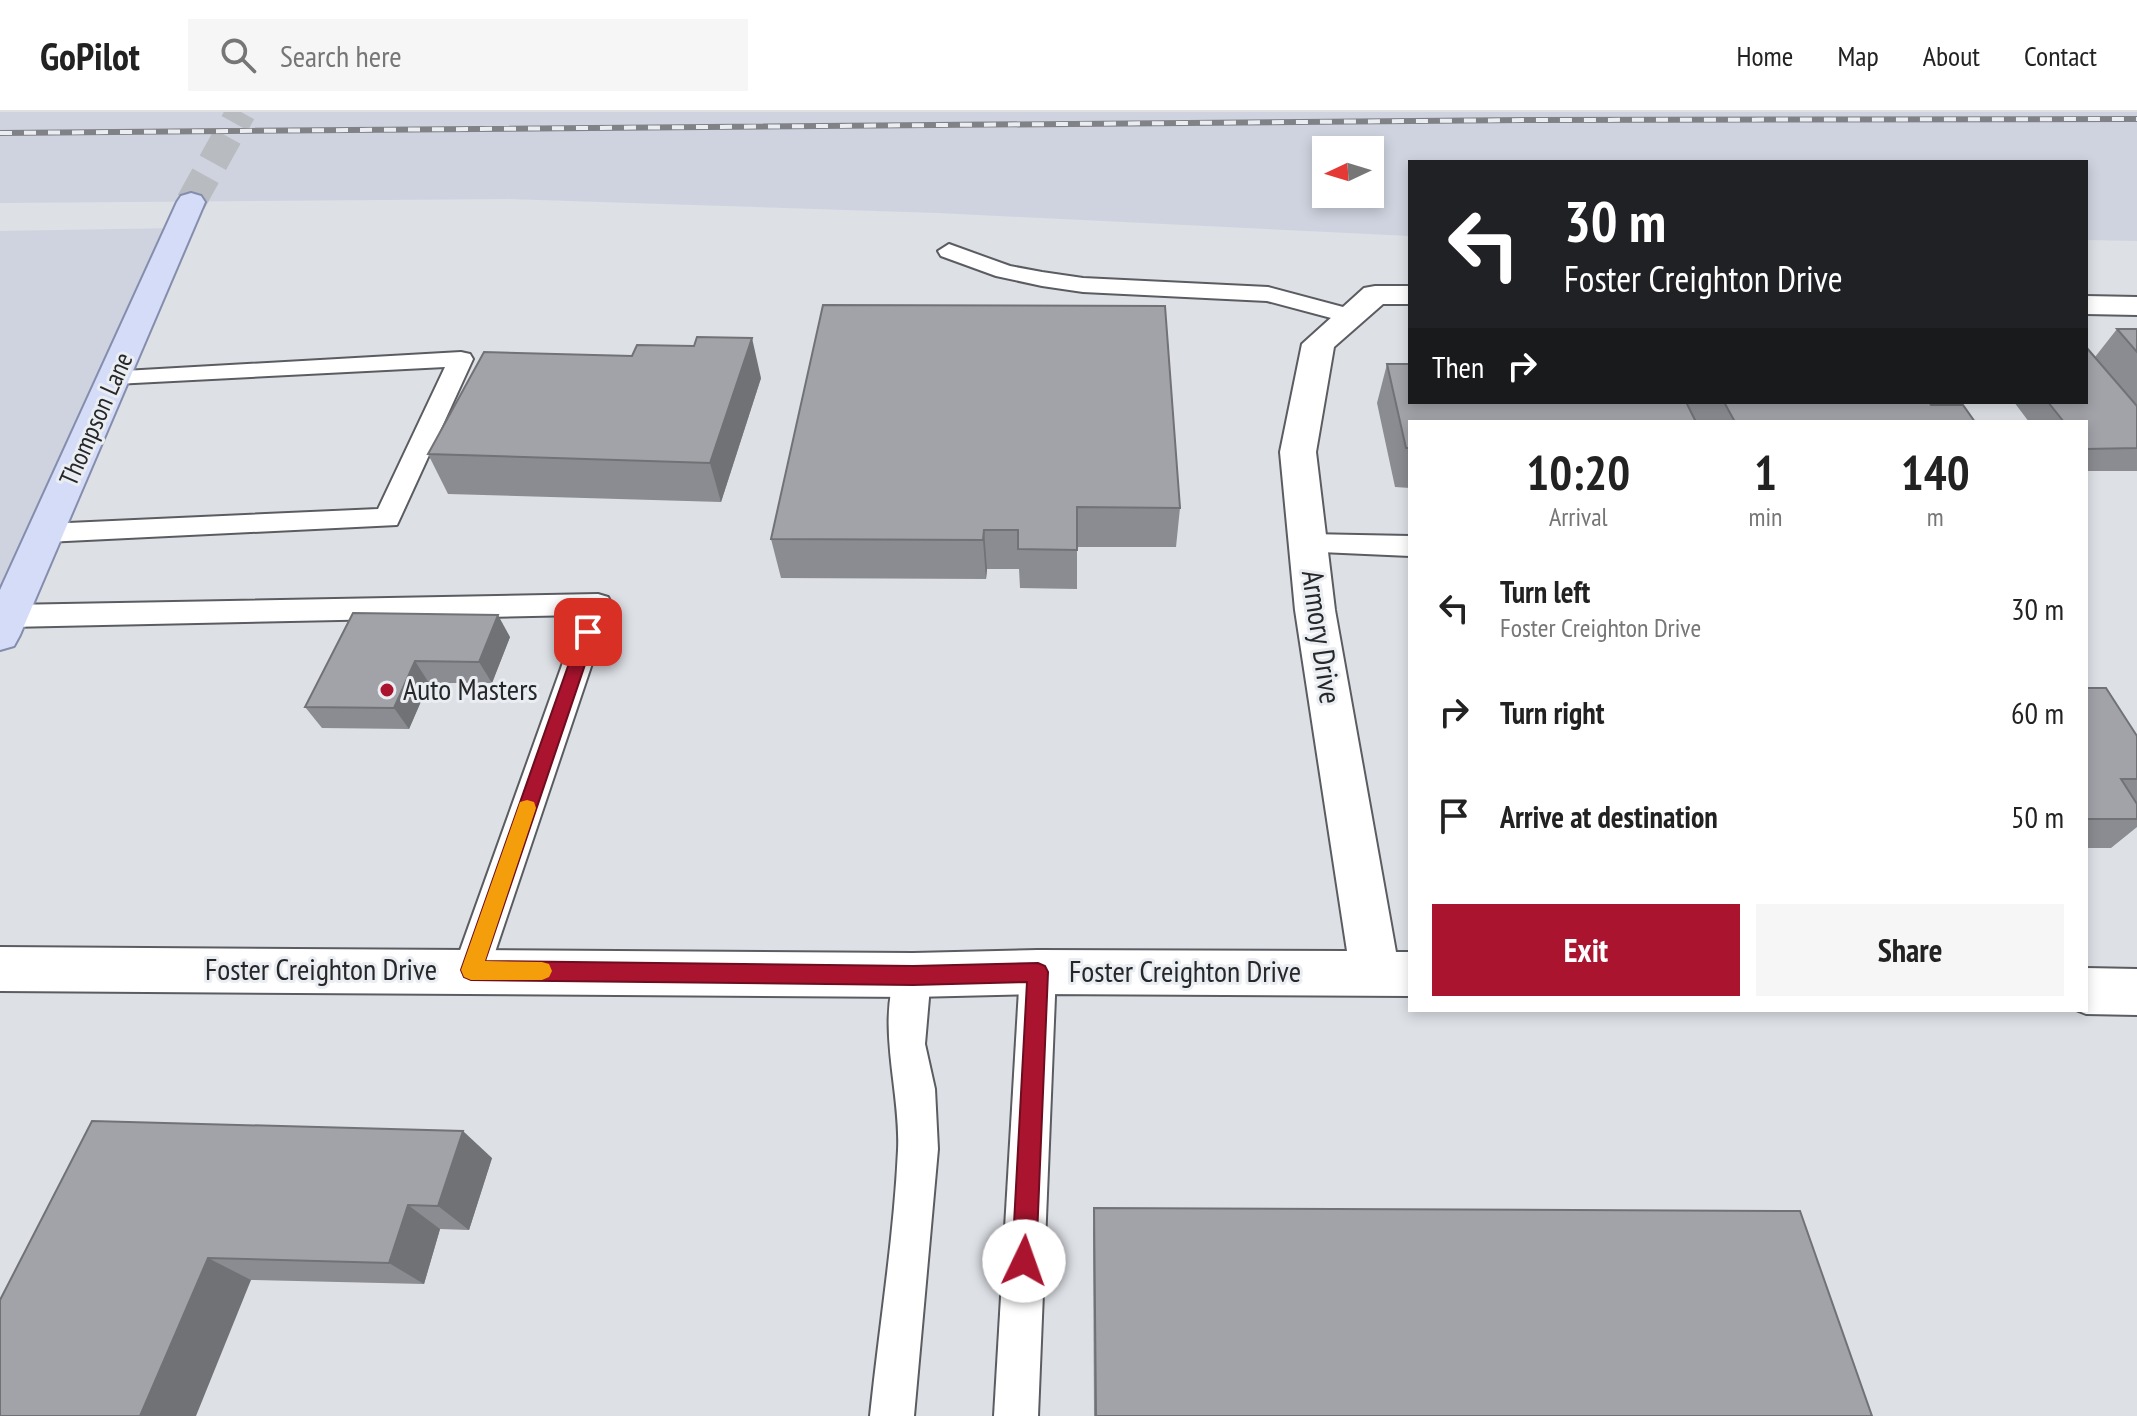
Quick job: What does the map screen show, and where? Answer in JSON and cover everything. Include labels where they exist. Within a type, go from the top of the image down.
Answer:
[{"type":"main road","name":"Thompson Lane","points":[[4,625],[191,202]]},
{"type":"street","name":"Armory Drive","points":[[1392,973],[1315,610],[1298,452],[1318,344],[1375,295],[1408,295]]},
{"type":"street","points":[[2088,305],[2137,306]]},
{"type":"street","name":"Foster Creighton Drive","points":[[0,969],[913,975],[1038,972],[1392,973]]},
{"type":"street","points":[[2088,991],[2137,992]]},
{"type":"lane","points":[[949,251],[1004,271],[1042,279],[1083,285],[1268,294],[1350,316]]},
{"type":"lane","points":[[46,533],[387,518],[461,359],[115,377]]},
{"type":"lane","points":[[1308,544],[1408,546]]},
{"type":"lane","points":[[4,625],[598,604],[471,970]]},
{"type":"lane","points":[[1016,1416],[1038,972]]},
{"type":"lane","points":[[892,1416],[918,1149],[916,1089],[906,1044],[913,975]]},
{"type":"shaded area","points":[[0,112],[2137,112],[2137,241],[2088,240],[2088,160],[1408,160],[1408,236],[938,213],[507,199],[0,203]]},
{"type":"shaded area","points":[[180,228],[0,635],[0,231]]},
{"type":"building","points":[[823,305],[1165,306],[1180,508],[1077,507],[1077,550],[1018,549],[1018,530],[984,530],[983,540],[771,539]]},
{"type":"building","points":[[2117,329],[2137,329],[2137,352]]},
{"type":"building","points":[[697,337],[752,338],[710,463],[428,454],[484,352],[632,356],[637,345],[694,346]]},
{"type":"building","points":[[2088,349],[2137,406],[2137,448],[2088,449],[2088,420],[2062,420],[2050,404],[2088,404]]},
{"type":"building","points":[[1387,364],[1408,364],[1408,404],[1687,404],[1695,420],[1408,420],[1406,448]]},
{"type":"building","points":[[1725,404],[1963,405],[1974,420],[1734,420]]},
{"type":"building","points":[[353,613],[498,615],[479,662],[415,661],[394,708],[305,707]]},
{"type":"building","points":[[2088,688],[2106,688],[2137,736],[2137,779],[2121,779],[2137,804],[2137,819],[2088,819]]},
{"type":"building","points":[[92,1121],[463,1131],[438,1206],[408,1205],[389,1263],[208,1258],[140,1416],[0,1416],[0,1300]]},
{"type":"building","points":[[1094,1208],[1800,1211],[1872,1416],[1096,1416]]},
{"type":"tunnel","points":[[191,202],[241,112]]},
{"type":"railway","points":[[0,133],[1534,120],[2137,119]]},
{"type":"slow traffic","points":[[527,808],[471,970],[542,971]]},
{"type":"place","name":"Auto Masters","points":[[387,690]]},
{"type":"route","points":[[588,632],[471,970],[913,975],[1038,972],[1024,1261]]}]
